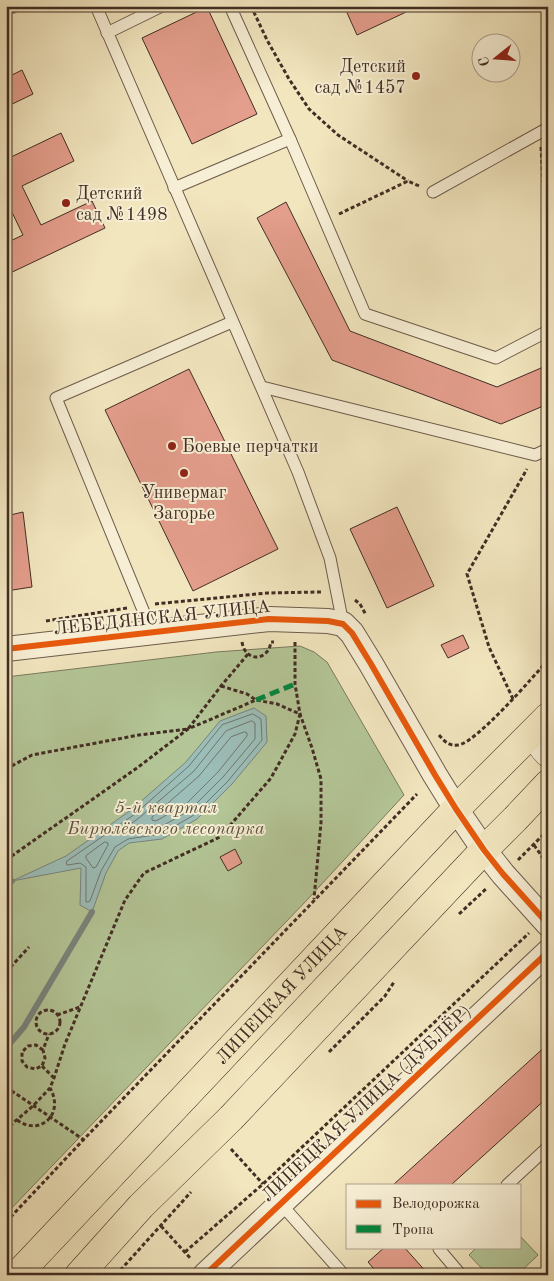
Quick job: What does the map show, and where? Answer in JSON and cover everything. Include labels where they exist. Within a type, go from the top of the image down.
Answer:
[{"type":"main road","name":"ЛИПЕЦКАЯ УЛИЦА","points":[[17,1275],[456,809],[547,718]]},
{"type":"main road","points":[[79,1275],[141,1206],[231,1118],[548,784]]},
{"type":"street","name":"ЛЕБЕДЯНСКАЯ УЛИЦА","points":[[6,649],[269,619],[328,621],[342,624]]},
{"type":"street","points":[[342,624],[352,633],[435,775],[484,850],[546,922]]},
{"type":"street","points":[[547,718],[540,729],[539,736],[541,744],[548,753]]},
{"type":"street","name":"ЛИПЕЦКАЯ УЛИЦА (ДУБЛЁР)","points":[[205,1275],[548,952]]},
{"type":"lane","points":[[96,6],[298,472],[330,558],[342,624]]},
{"type":"lane","points":[[107,33],[162,6]]},
{"type":"lane","points":[[230,6],[290,139],[365,314],[496,358],[548,331]]},
{"type":"lane","points":[[433,192],[544,130]]},
{"type":"lane","points":[[174,188],[290,139]]},
{"type":"lane","points":[[152,632],[56,398],[232,322]]},
{"type":"lane","points":[[262,387],[535,455],[548,449]]},
{"type":"lane","points":[[508,1184],[548,1147]]},
{"type":"lane","points":[[281,1204],[344,1275]]},
{"type":"lane","points":[[439,1248],[461,1275]]},
{"type":"path","points":[[6,14],[36,6]]},
{"type":"path","points":[[251,6],[267,40],[309,109],[338,135],[408,181],[433,192]]},
{"type":"path","points":[[544,130],[548,264]]},
{"type":"path","points":[[325,221],[408,181]]},
{"type":"path","points":[[513,699],[489,647],[467,574],[535,455]]},
{"type":"path","points":[[242,642],[244,651],[256,657],[265,654],[271,642]]},
{"type":"path","points":[[296,642],[295,684],[300,714],[320,779],[322,823],[314,900]]},
{"type":"path","points":[[6,768],[32,755],[139,735],[188,729],[248,654]]},
{"type":"path","points":[[460,746],[471,741],[513,699],[548,660]]},
{"type":"path","points":[[221,686],[247,694],[256,700],[277,704],[300,714]]},
{"type":"path","points":[[6,860],[137,768],[188,729],[256,700]]},
{"type":"path","points":[[6,1129],[33,1106],[50,1088],[64,1044],[125,900],[144,873],[220,837],[270,778],[295,734],[300,714]]},
{"type":"path","points":[[6,1222],[417,794]]},
{"type":"path","points":[[455,918],[548,830]]},
{"type":"path","points":[[534,845],[548,865]]},
{"type":"path","points":[[185,1252],[263,1184],[546,922]]},
{"type":"path","points":[[6,972],[30,947]]},
{"type":"path","points":[[329,1052],[385,996],[394,982]]},
{"type":"path","points":[[57,1015],[80,1006]]},
{"type":"path","points":[[50,1010],[57,1015],[60,1023],[56,1031],[49,1034],[41,1032],[36,1026],[36,1018],[42,1012],[50,1010]]},
{"type":"path","points":[[43,1050],[49,1034]]},
{"type":"path","points":[[36,1045],[43,1050],[46,1058],[42,1066],[35,1069],[26,1067],[22,1061],[22,1052],[28,1046],[36,1045]]},
{"type":"path","points":[[42,1066],[54,1078]]},
{"type":"path","points":[[6,1087],[84,1140]]},
{"type":"path","points":[[17,1120],[28,1126],[34,1126],[40,1125],[50,1118],[54,1111],[55,1103],[54,1095],[50,1088]]},
{"type":"path","points":[[238,1142],[230,1149],[263,1184]]},
{"type":"path","points":[[116,1275],[193,1191]]},
{"type":"path","points":[[161,1226],[205,1275]]},
{"type":"green space","name":"5-й квартал Бирюлёвского лесопарка","points":[[300,646],[314,652],[327,662],[404,795],[307,900],[6,1214],[6,677],[216,652]]},
{"type":"green space","points":[[522,1238],[538,1255],[517,1275],[488,1275],[469,1255],[476,1248],[522,1248]]},
{"type":"water","points":[[254,708],[266,716],[267,742],[232,784],[197,819],[162,839],[129,843],[118,851],[106,873],[92,912],[80,905],[81,868],[12,881],[66,856],[131,810],[186,762],[220,721]]},
{"type":"building","points":[[344,6],[419,6],[357,35]]},
{"type":"building","points":[[207,7],[257,114],[192,144],[142,38]]},
{"type":"building","points":[[22,70],[33,94],[6,107],[6,78]]},
{"type":"building","points":[[61,133],[74,161],[22,186],[41,225],[92,201],[105,228],[6,275],[6,243],[23,235],[6,200],[6,153],[9,158]]},
{"type":"building","points":[[286,202],[350,331],[497,387],[548,365],[548,404],[501,424],[332,360],[257,218]]},
{"type":"building","points":[[189,369],[278,549],[193,591],[105,410]]},
{"type":"building","points":[[397,507],[434,586],[387,608],[350,529]]},
{"type":"building","points":[[23,512],[32,587],[6,591],[6,516]]},
{"type":"building","points":[[463,635],[469,648],[448,658],[441,645]]},
{"type":"building","points":[[235,849],[242,863],[228,871],[220,857]]},
{"type":"building","points":[[548,1044],[548,1097],[452,1184],[394,1184]]},
{"type":"building","points":[[384,1248],[405,1248],[429,1275],[379,1275],[368,1262]]},
{"type":"waterway","points":[[6,882],[12,881]]},
{"type":"waterway","points":[[6,1048],[24,1027],[92,912]]},
{"type":"marked path","points":[[256,700],[295,684]]},
{"type":"cycle path","points":[[6,649],[269,619],[328,621],[343,624],[352,633],[435,775],[484,850],[548,924]]},
{"type":"cycle path","points":[[205,1275],[548,952]]},
{"type":"place","name":"Детский сад №1457","points":[[416,76]]},
{"type":"place","name":"Детский сад №1498","points":[[66,203]]},
{"type":"place","name":"Боевые перчатки","points":[[172,446]]},
{"type":"place","name":"Универмаг Загорье","points":[[184,473]]}]
